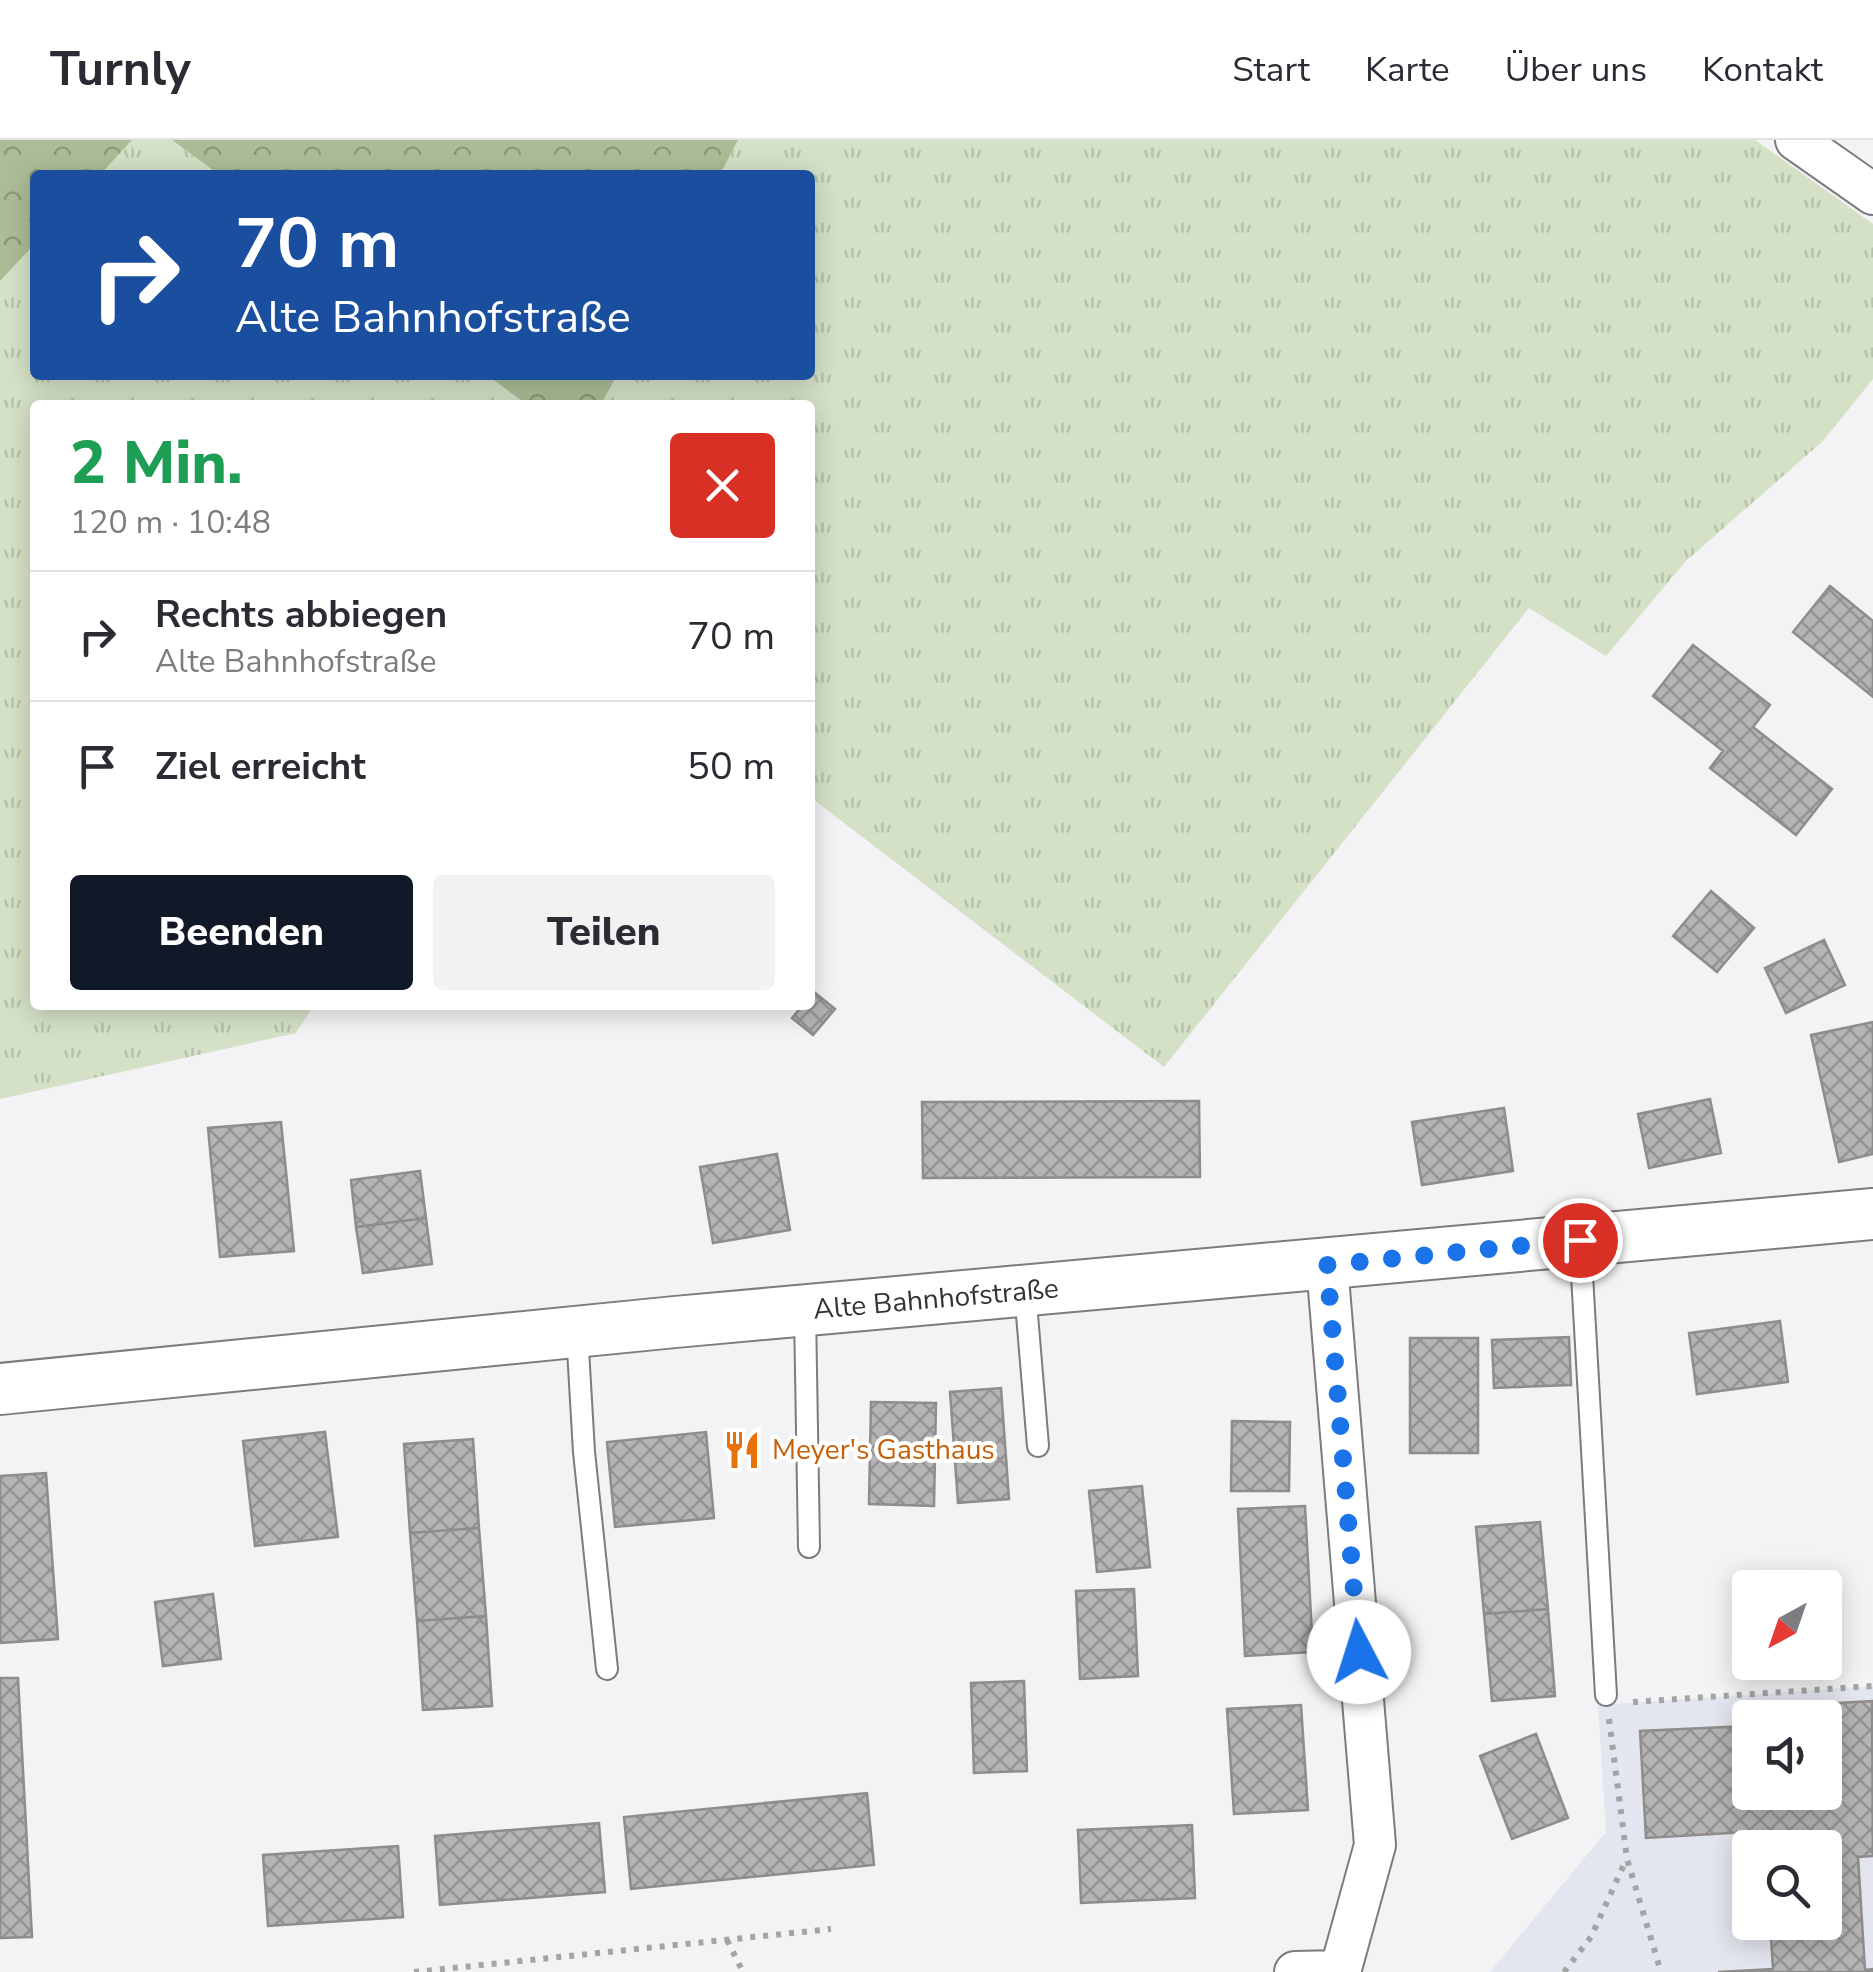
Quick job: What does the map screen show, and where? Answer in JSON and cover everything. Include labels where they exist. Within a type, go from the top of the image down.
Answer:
[{"type":"street","points":[[1796,140],[1873,194]]},
{"type":"street","name":"Alte Bahnhofstraße","points":[[0,1389],[806,1310],[1873,1214]]},
{"type":"street","points":[[1296,1972],[1340,1971],[1375,1845],[1327,1265]]},
{"type":"lane","points":[[1580,1240],[1613,1700]]},
{"type":"lane","points":[[1025,1291],[1038,1446]]},
{"type":"lane","points":[[806,1310],[809,1546]]},
{"type":"lane","points":[[577,1332],[584,1452],[607,1669]]},
{"type":"path","points":[[1661,1972],[1627,1859],[1613,1700],[1873,1686]]},
{"type":"path","points":[[1564,1972],[1591,1937],[1627,1859]]},
{"type":"path","points":[[414,1972],[832,1929]]},
{"type":"path","points":[[728,1940],[744,1972]]},
{"type":"shaded area","points":[[1873,1686],[1873,1972],[1490,1972],[1606,1832],[1598,1705]]},
{"type":"green space","points":[[0,140],[132,140],[105,170],[30,170],[30,249],[0,281]]},
{"type":"green space","points":[[132,140],[172,140],[211,170],[105,170]]},
{"type":"green space","points":[[172,140],[738,140],[723,170],[212,170]]},
{"type":"green space","points":[[738,140],[1755,140],[1873,224],[1873,379],[1823,441],[1686,561],[1606,656],[1529,608],[1164,1067],[815,801],[815,400],[604,400],[614,380],[815,380],[815,170],[723,170]]},
{"type":"green space","points":[[30,249],[30,380],[494,380],[520,400],[30,400],[30,1010],[311,1010],[296,1033],[0,1099],[0,281]]},
{"type":"green space","points":[[494,380],[614,380],[604,400],[520,400]]},
{"type":"building","points":[[1830,586],[1873,621],[1873,697],[1793,632]]},
{"type":"building","points":[[1693,645],[1770,705],[1753,727],[1832,789],[1796,835],[1710,768],[1723,751],[1653,696]]},
{"type":"building","points":[[1711,891],[1754,928],[1717,972],[1673,936]]},
{"type":"building","points":[[1824,940],[1845,985],[1786,1013],[1765,968]]},
{"type":"building","points":[[815,993],[835,1009],[813,1035],[792,1018],[799,1010],[815,1010]]},
{"type":"building","points":[[1873,1022],[1873,1154],[1839,1162],[1811,1035]]},
{"type":"building","points":[[1710,1099],[1721,1153],[1649,1168],[1638,1114]]},
{"type":"building","points":[[1199,1101],[1200,1177],[923,1178],[922,1102]]},
{"type":"building","points":[[1504,1108],[1513,1171],[1422,1185],[1412,1122]]},
{"type":"building","points":[[281,1122],[294,1251],[220,1257],[208,1128]]},
{"type":"building","points":[[777,1154],[790,1230],[713,1243],[700,1167]]},
{"type":"building","points":[[420,1171],[426,1218],[356,1227],[351,1180]]},
{"type":"building","points":[[426,1218],[432,1264],[363,1273],[356,1227]]},
{"type":"building","points":[[1780,1321],[1788,1382],[1697,1394],[1689,1333]]},
{"type":"building","points":[[1569,1337],[1571,1385],[1494,1388],[1492,1340]]},
{"type":"building","points":[[1410,1338],[1478,1338],[1478,1453],[1410,1453]]},
{"type":"building","points":[[1001,1388],[1009,1499],[958,1503],[950,1392]]},
{"type":"building","points":[[871,1402],[936,1403],[934,1506],[869,1504]]},
{"type":"building","points":[[1232,1421],[1290,1422],[1289,1491],[1231,1491]]},
{"type":"building","points":[[325,1432],[338,1537],[255,1546],[243,1441]]},
{"type":"building","points":[[706,1432],[714,1518],[615,1527],[607,1442]]},
{"type":"building","points":[[473,1439],[479,1528],[410,1533],[404,1444]]},
{"type":"building","points":[[46,1473],[58,1639],[0,1643],[0,1476]]},
{"type":"building","points":[[1142,1486],[1150,1567],[1097,1572],[1089,1491]]},
{"type":"building","points":[[1305,1506],[1313,1652],[1245,1656],[1238,1509]]},
{"type":"building","points":[[1540,1522],[1548,1609],[1484,1614],[1476,1527]]},
{"type":"building","points":[[479,1528],[486,1616],[417,1621],[410,1533]]},
{"type":"building","points":[[1134,1589],[1138,1676],[1080,1679],[1076,1591]]},
{"type":"building","points":[[213,1594],[221,1659],[163,1666],[155,1602]]},
{"type":"building","points":[[1548,1609],[1555,1696],[1492,1701],[1484,1614]]},
{"type":"building","points":[[486,1616],[492,1706],[423,1710],[417,1621]]},
{"type":"building","points":[[0,1678],[18,1678],[32,1937],[0,1938]]},
{"type":"building","points":[[1024,1681],[1027,1771],[974,1773],[971,1683]]},
{"type":"building","points":[[1872,1701],[1873,1856],[1858,1857],[1865,1970],[1873,1972],[1718,1972],[1773,1969],[1771,1940],[1842,1940],[1842,1830],[1732,1830],[1646,1838],[1640,1731],[1732,1727],[1732,1810],[1842,1810],[1842,1703]]},
{"type":"building","points":[[1301,1705],[1308,1810],[1234,1814],[1227,1709]]},
{"type":"building","points":[[1536,1734],[1568,1818],[1512,1839],[1480,1756]]},
{"type":"building","points":[[867,1793],[874,1865],[631,1889],[624,1817]]},
{"type":"building","points":[[599,1823],[605,1892],[440,1905],[435,1836]]},
{"type":"building","points":[[1192,1825],[1195,1898],[1081,1903],[1078,1830]]},
{"type":"building","points":[[398,1846],[403,1917],[268,1926],[263,1855]]},
{"type":"place","name":"Meyer's Gasthaus","points":[[742,1450]]},
{"type":"route","points":[[1359,1652],[1327,1265],[1580,1240]]}]
